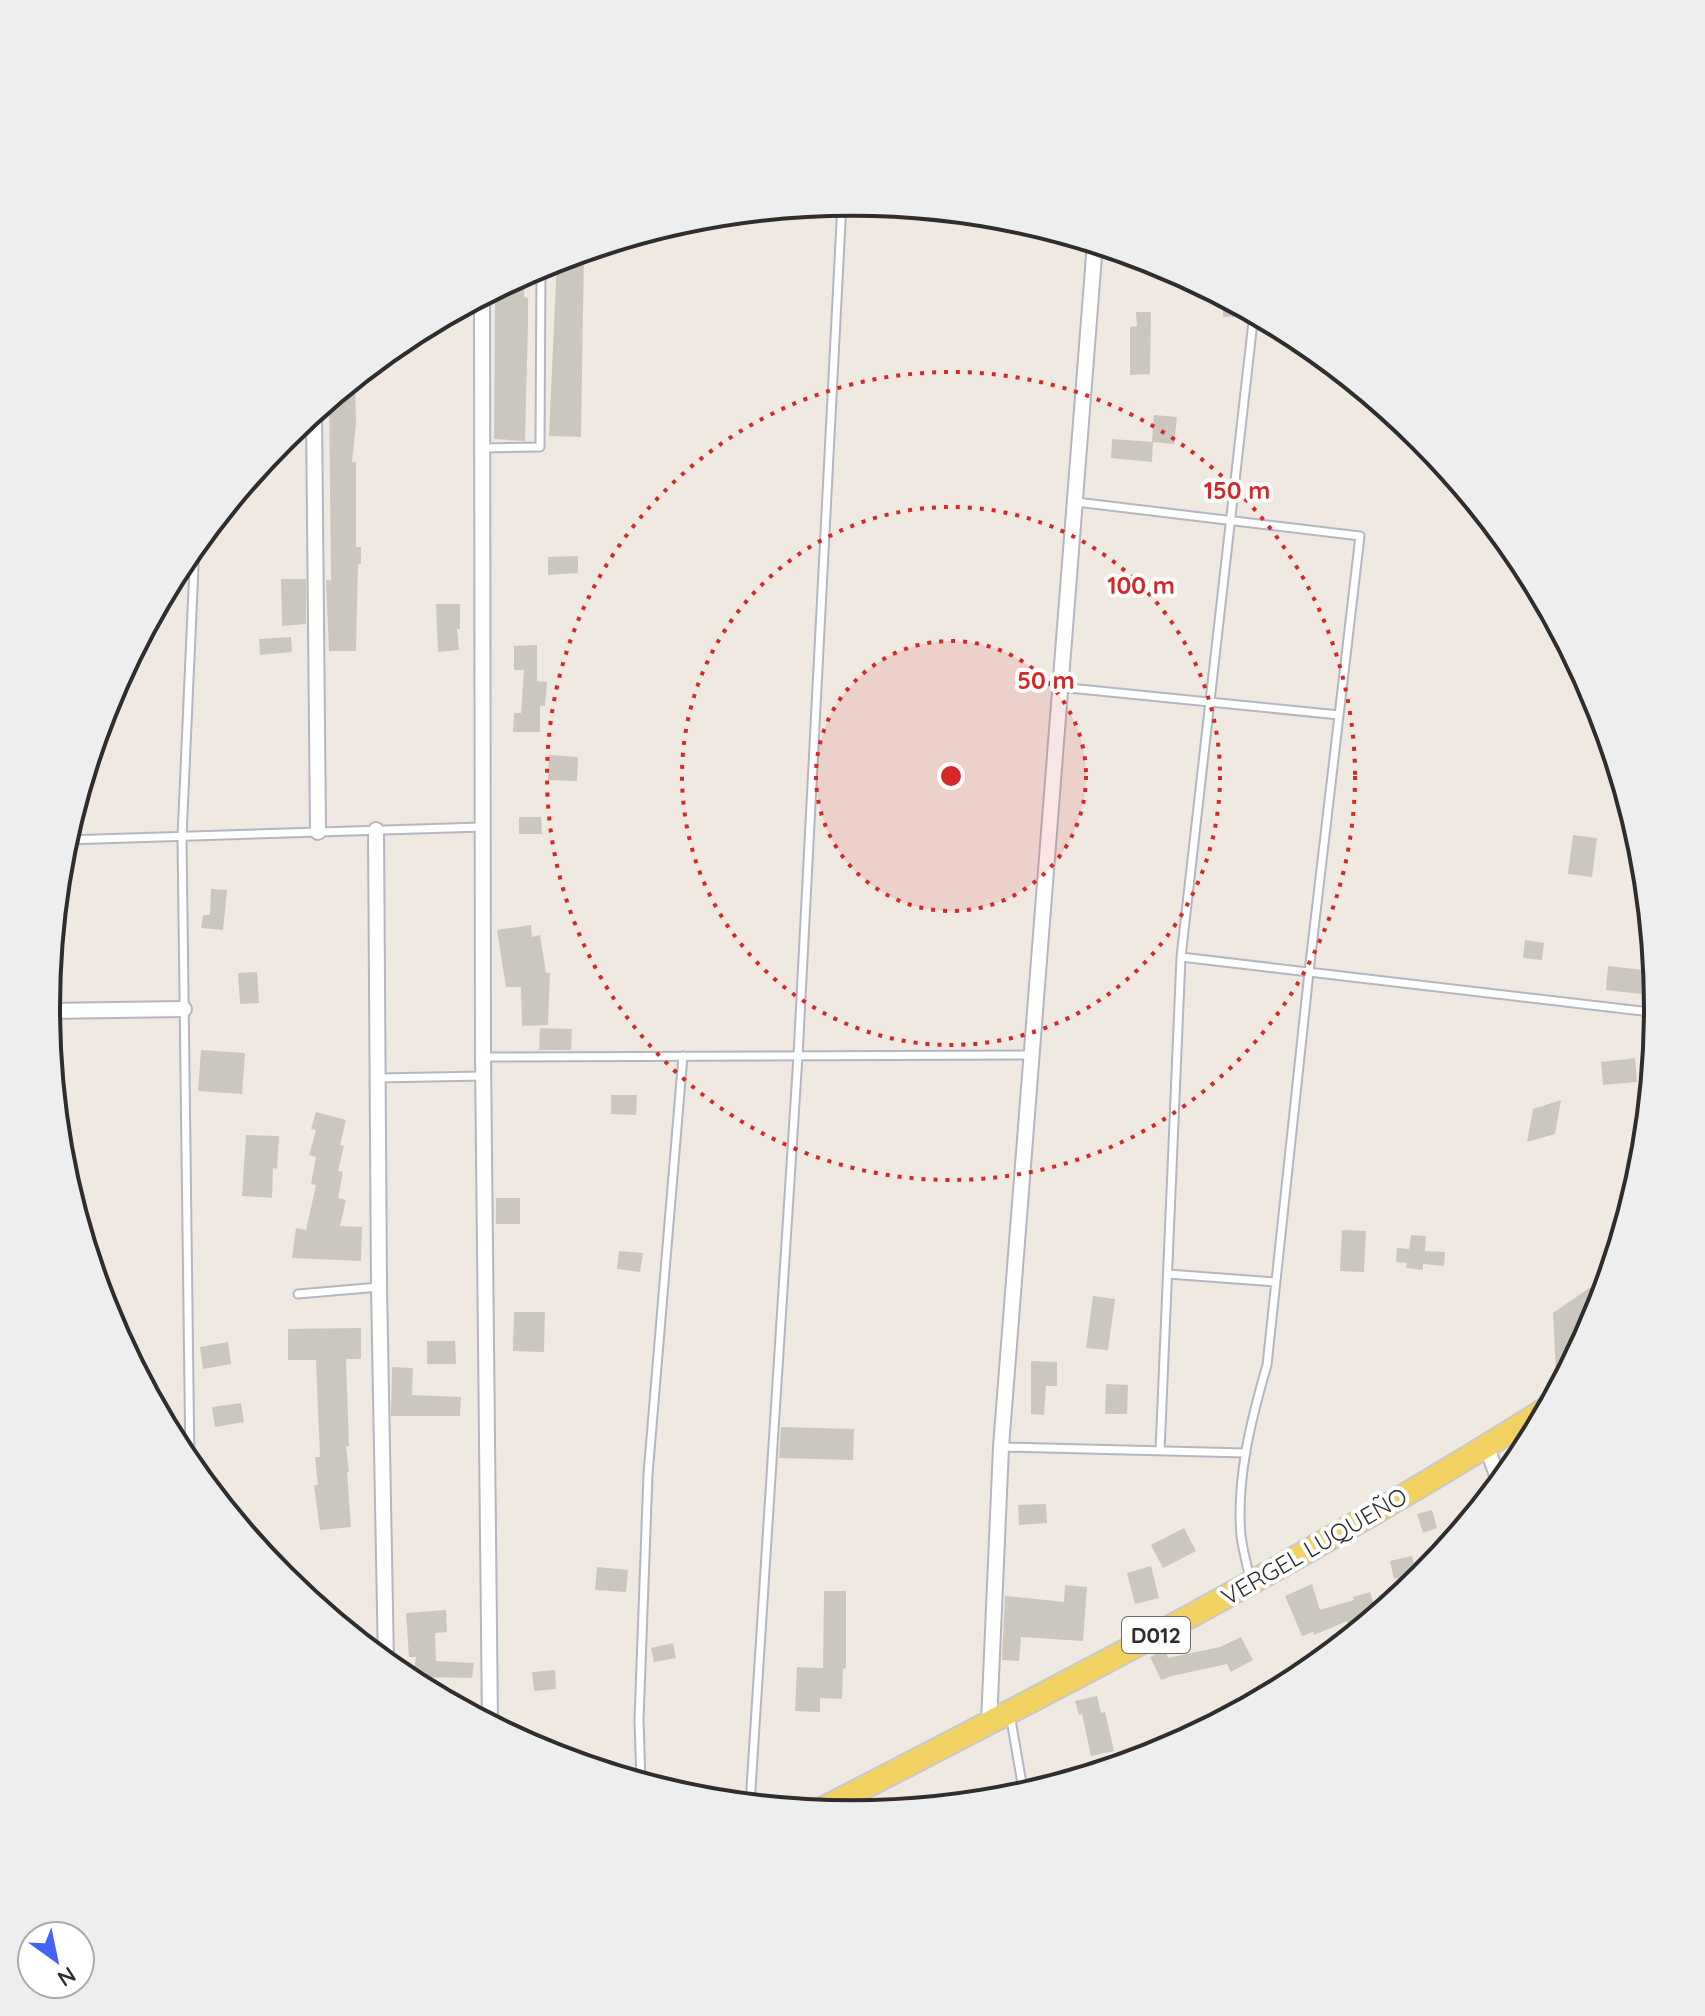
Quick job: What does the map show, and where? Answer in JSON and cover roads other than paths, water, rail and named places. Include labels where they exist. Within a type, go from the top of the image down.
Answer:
[{"type":"main road","name":"VERGEL LUQUEÑO","points":[[840,1800],[1198,1612],[1529,1420]]},
{"type":"street","points":[[989,1723],[1001,1447],[1094,254]]},
{"type":"street","points":[[482,308],[483,1076],[490,1712]]},
{"type":"street","points":[[314,427],[318,832]]},
{"type":"street","points":[[376,830],[379,1287],[386,1648]]},
{"type":"street","points":[[60,1011],[184,1009]]},
{"type":"street","points":[[1487,1447],[1495,1470]]},
{"type":"lane","points":[[751,1794],[798,1056],[841,216]]},
{"type":"lane","points":[[483,448],[540,447],[541,280]]},
{"type":"lane","points":[[1160,1451],[1181,957],[1253,324]]},
{"type":"lane","points":[[1076,502],[1360,536],[1267,1365],[1249,1428],[1246,1453],[1240,1517],[1241,1539],[1251,1581]]},
{"type":"lane","points":[[190,1441],[182,837],[194,568]]},
{"type":"lane","points":[[1059,687],[1339,715]]},
{"type":"lane","points":[[78,840],[484,827]]},
{"type":"lane","points":[[1181,957],[1645,1011]]},
{"type":"lane","points":[[483,1057],[1030,1055]]},
{"type":"lane","points":[[641,1771],[639,1720],[648,1474],[683,1056]]},
{"type":"lane","points":[[378,1078],[483,1076]]},
{"type":"lane","points":[[1168,1274],[1275,1282]]},
{"type":"lane","points":[[298,1294],[379,1287]]},
{"type":"lane","points":[[1001,1447],[1246,1453]]},
{"type":"lane","points":[[1010,1712],[1022,1782]]}]
